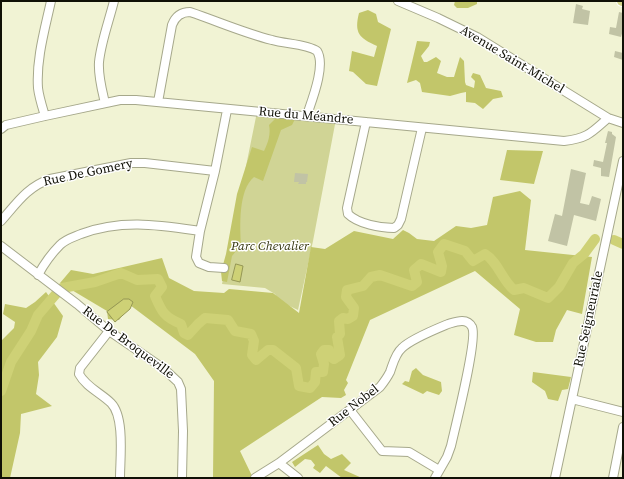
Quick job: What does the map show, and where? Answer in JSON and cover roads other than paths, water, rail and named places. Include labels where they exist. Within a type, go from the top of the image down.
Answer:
[{"type":"street","points":[[45,116],[38,87],[38,71],[40,51],[51,1]]},
{"type":"street","points":[[105,103],[99,63],[114,1]]},
{"type":"street","name":"Avenue Saint-Michel","points":[[398,1],[477,37],[608,118],[623,123]]},
{"type":"street","points":[[158,102],[174,19],[184,12],[190,12],[270,40],[310,47],[317,51],[321,59],[320,70],[307,115]]},
{"type":"street","name":"Rue du Méandre","points":[[1,130],[6,126],[45,116],[120,100],[158,102],[227,110],[307,115],[422,128],[564,141],[579,139],[589,134],[608,118]]},
{"type":"street","points":[[224,268],[209,267],[199,263],[196,257],[200,231],[215,171],[227,110]]},
{"type":"street","points":[[366,122],[347,208],[348,214],[355,220],[388,228],[394,228],[401,219],[422,128]]},
{"type":"street","name":"Rue Seigneuriale","points":[[555,478],[623,161]]},
{"type":"street","name":"Rue De Gomery","points":[[1,221],[27,191],[38,183],[50,179],[131,163],[145,163],[215,171]]},
{"type":"street","points":[[38,275],[49,257],[60,244],[70,238],[91,230],[122,224],[151,224],[200,231]]},
{"type":"street","name":"Rue De Broqueville","points":[[1,246],[109,331],[163,368],[178,382],[181,389],[183,431],[182,478]]},
{"type":"street","name":"Rue Nobel","points":[[256,478],[279,463],[380,387],[386,380],[394,359],[401,348],[409,342],[458,321],[464,321],[470,323],[474,334],[467,377],[452,446],[435,478]]},
{"type":"street","points":[[109,331],[80,368],[79,374],[86,383],[112,403],[116,410],[119,418],[120,429],[120,478]]},
{"type":"street","points":[[572,399],[623,412]]},
{"type":"street","points":[[350,410],[382,451],[409,452],[439,470]]},
{"type":"street","points":[[613,478],[623,428]]},
{"type":"street","points":[[279,463],[298,478]]},
{"type":"waterway","points":[[1,391],[11,362],[31,331],[38,315],[62,288],[95,282],[121,273],[137,280],[158,279],[162,287],[155,296],[164,313],[171,319],[181,324],[184,333],[188,335],[205,318],[228,320],[235,331],[251,334],[254,341],[252,355],[256,360],[268,350],[273,350],[296,368],[299,386],[310,388],[315,382],[316,372],[323,372],[324,364],[321,354],[324,350],[329,350],[331,357],[334,359],[340,355],[337,337],[340,334],[339,321],[343,318],[348,319],[353,316],[354,308],[346,297],[347,290],[363,286],[371,277],[380,275],[412,286],[417,282],[414,270],[421,264],[441,272],[442,266],[438,252],[444,244],[465,251],[473,261],[485,254],[489,257],[514,290],[524,288],[548,298],[559,287],[573,263],[584,254],[595,239]]},
{"type":"waterway","points":[[614,240],[623,244]]},
{"type":"park label","name":"Parc Chevalier","points":[[270,247]]}]
